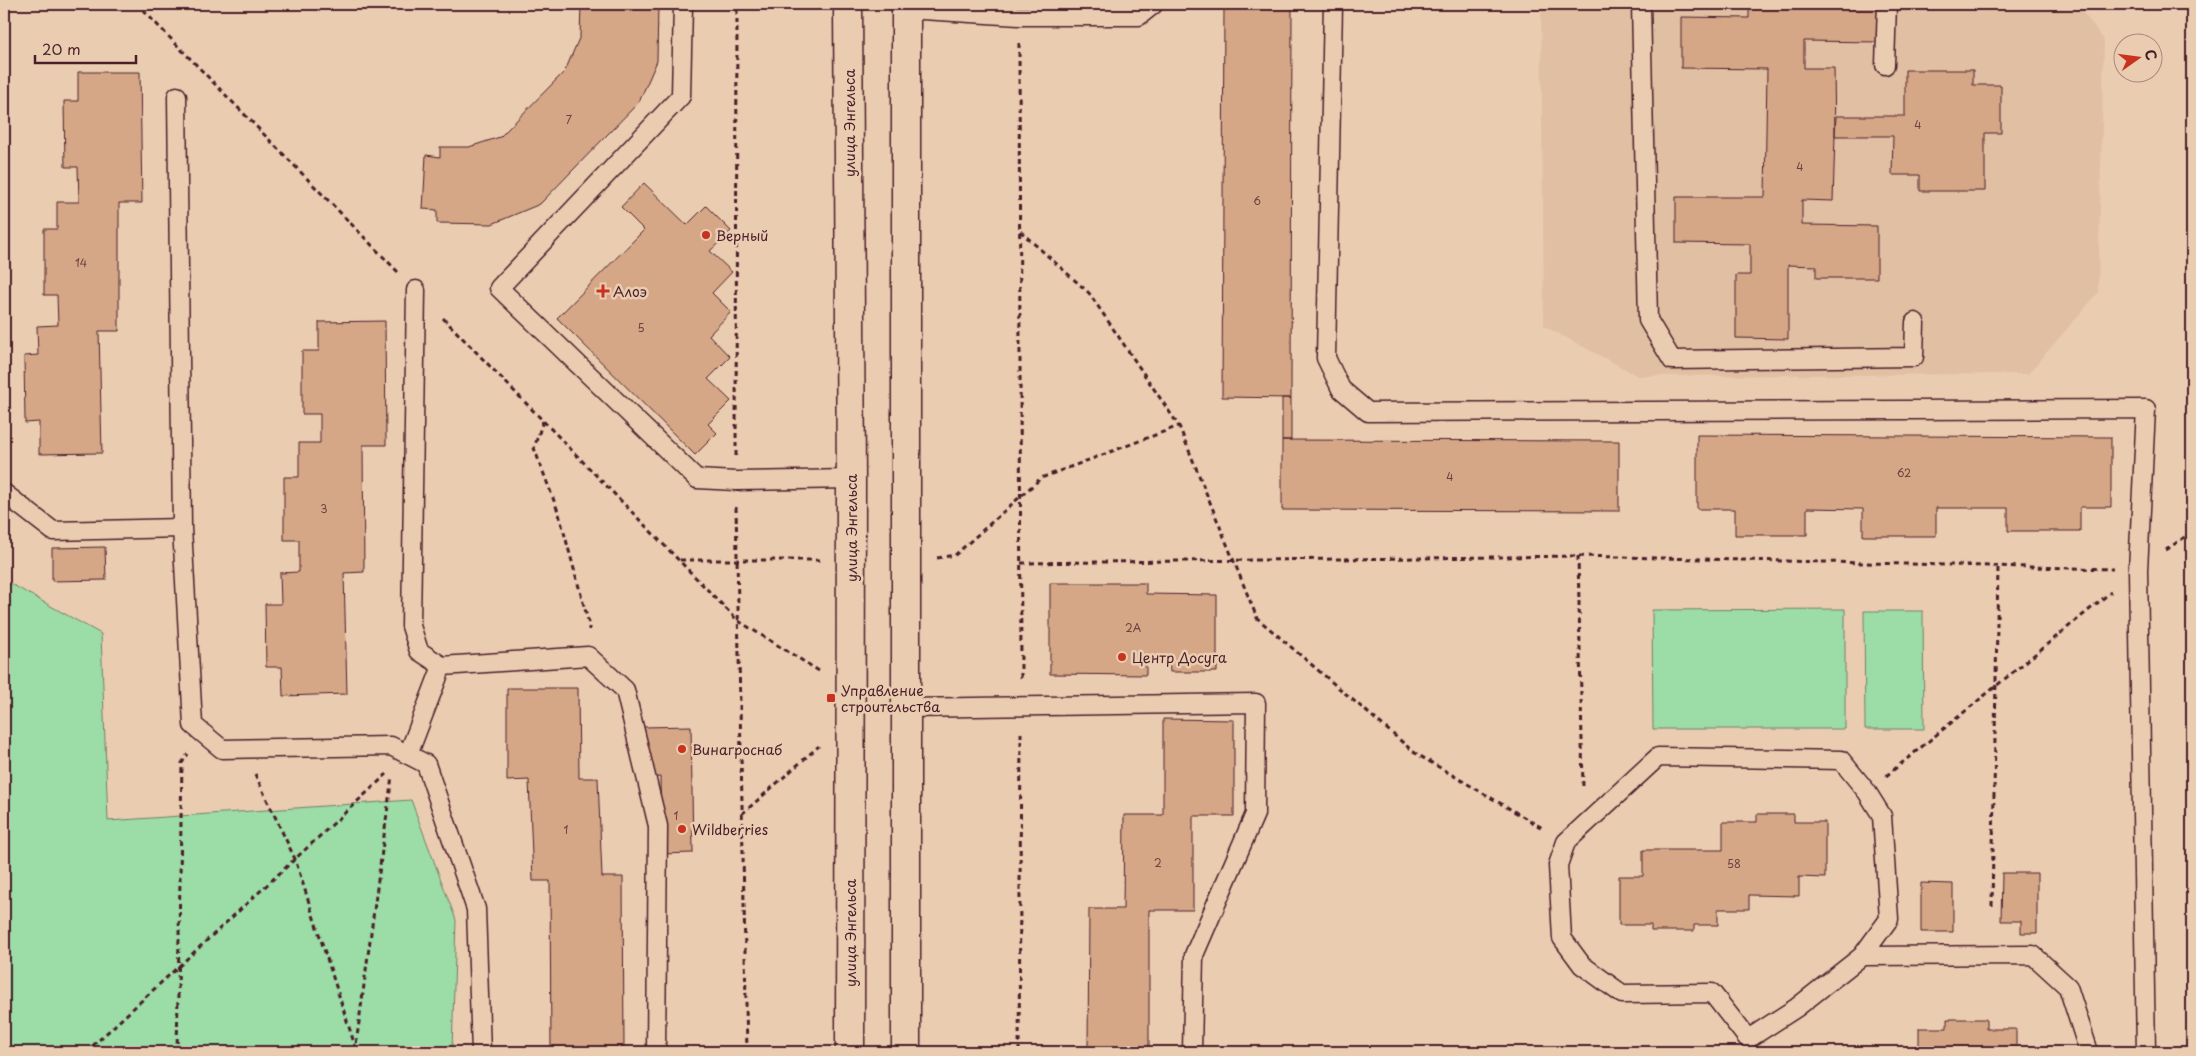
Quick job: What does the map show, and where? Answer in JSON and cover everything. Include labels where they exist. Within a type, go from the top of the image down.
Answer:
[{"type":"main road","name":"улица Энгельса","points":[[848,4],[851,479],[850,1052]]},
{"type":"main road","points":[[906,6],[906,1052]]},
{"type":"lane","points":[[683,4],[681,96],[499,288],[697,479],[736,481],[851,479]]},
{"type":"lane","points":[[906,6],[1019,16],[1139,16],[1154,4]]},
{"type":"lane","points":[[1333,4],[1326,358],[1341,389],[1368,412],[2146,409],[2138,570],[2146,1052]]},
{"type":"lane","points":[[1641,4],[1648,320],[1672,360],[1914,357],[1915,322]]},
{"type":"lane","points":[[1885,65],[1886,4]]},
{"type":"lane","points":[[177,96],[182,528],[193,725],[222,749],[391,746],[426,764],[476,909],[481,1052]]},
{"type":"lane","points":[[416,290],[411,626],[420,650],[442,666],[588,656],[626,690],[658,826],[656,1052]]},
{"type":"lane","points":[[4,493],[53,531],[182,528]]},
{"type":"lane","points":[[408,755],[442,666]]},
{"type":"lane","points":[[906,708],[1256,703],[1255,814],[1194,955],[1192,1052]]},
{"type":"lane","points":[[1658,757],[1841,760],[1867,792],[1882,816],[1889,919],[1862,956],[1747,1046],[1712,993],[1622,994],[1582,965],[1562,938],[1558,865],[1566,842],[1658,757]]},
{"type":"lane","points":[[1862,956],[2033,955],[2068,987],[2089,1052]]},
{"type":"path","points":[[137,4],[737,620],[820,672]]},
{"type":"path","points":[[737,4],[737,620],[747,1052]]},
{"type":"path","points":[[1019,16],[1021,563],[1019,1052]]},
{"type":"path","points":[[1020,231],[1089,293],[1178,426],[1257,618],[1415,753],[1566,842]]},
{"type":"path","points":[[543,421],[534,448],[560,514],[589,624],[588,656]]},
{"type":"path","points":[[1867,792],[2138,570],[2192,532]]},
{"type":"path","points":[[1021,563],[1578,556],[2138,570]]},
{"type":"path","points":[[1578,556],[1584,780],[1582,827]]},
{"type":"path","points":[[1992,906],[1998,567]]},
{"type":"path","points":[[177,1052],[182,763],[200,732]]},
{"type":"path","points":[[742,814],[826,741]]},
{"type":"path","points":[[244,749],[295,859],[356,1051]]},
{"type":"path","points":[[86,1052],[393,768],[356,1051]]},
{"type":"shaded area","points":[[1541,4],[2077,4],[2104,40],[2098,293],[2028,374],[1638,376],[1544,326]]},
{"type":"green space","points":[[4,580],[101,634],[108,821],[411,800],[456,920],[452,1052],[4,1052]]},
{"type":"green space","points":[[1845,609],[1845,729],[1653,729],[1652,610]]},
{"type":"green space","points":[[1864,611],[1923,611],[1924,729],[1865,729]]},
{"type":"building","points":[[658,4],[657,61],[639,102],[540,204],[492,224],[437,223],[437,210],[423,209],[426,155],[440,157],[440,147],[469,147],[500,137],[565,71],[580,36],[581,5]]},
{"type":"building","points":[[1224,4],[1292,4],[1291,398],[1222,397]]},
{"type":"building","points":[[1749,4],[1882,4],[1881,42],[1804,41],[1804,68],[1834,68],[1835,136],[1833,201],[1802,200],[1802,225],[1877,226],[1877,278],[1816,278],[1816,266],[1788,265],[1788,339],[1736,338],[1736,275],[1750,275],[1750,244],[1676,243],[1676,197],[1765,197],[1767,69],[1681,68],[1681,17],[1749,18]]},
{"type":"building","points":[[1905,70],[1973,70],[1973,85],[2001,85],[2001,133],[1985,133],[1985,191],[1920,191],[1920,175],[1892,175],[1893,136],[1835,136],[1836,116],[1905,116]]},
{"type":"building","points":[[78,72],[140,72],[142,203],[119,203],[119,331],[99,331],[102,453],[39,454],[39,422],[25,423],[24,356],[38,355],[37,326],[58,325],[57,295],[44,295],[44,229],[57,229],[57,202],[79,202],[78,167],[65,167],[64,101],[78,101]]},
{"type":"building","points":[[644,183],[687,225],[706,206],[731,231],[710,251],[732,272],[712,293],[731,312],[709,335],[730,357],[708,379],[731,401],[708,424],[717,433],[695,455],[557,318],[644,230],[621,207]]},
{"type":"building","points":[[385,321],[386,445],[363,445],[364,572],[344,573],[347,694],[283,696],[282,667],[266,667],[265,604],[281,604],[280,573],[299,572],[299,540],[284,540],[284,477],[299,477],[299,443],[320,443],[320,414],[302,414],[302,351],[319,351],[319,322]]},
{"type":"building","points":[[1282,398],[1291,398],[1291,440],[1282,440]]},
{"type":"building","points":[[1697,435],[2111,437],[2111,507],[2080,507],[2080,531],[2008,531],[2008,508],[1936,508],[1936,536],[1863,536],[1863,509],[1807,508],[1807,535],[1735,535],[1735,509],[1697,509]]},
{"type":"building","points":[[1282,440],[1619,441],[1619,511],[1282,510]]},
{"type":"building","points":[[105,547],[106,580],[52,581],[52,548]]},
{"type":"building","points":[[1050,583],[1146,583],[1146,594],[1217,595],[1217,672],[1170,672],[1169,659],[1146,658],[1146,675],[1050,674]]},
{"type":"building","points":[[507,688],[578,688],[579,778],[598,778],[602,877],[623,877],[624,1052],[551,1052],[550,881],[533,881],[529,780],[507,781]]},
{"type":"building","points":[[1163,719],[1234,720],[1234,816],[1193,816],[1193,910],[1149,910],[1149,1052],[1088,1052],[1089,909],[1123,909],[1124,815],[1163,815]]},
{"type":"building","points":[[691,726],[693,853],[661,854],[660,777],[644,778],[643,727]]},
{"type":"building","points":[[1757,814],[1794,814],[1794,822],[1825,822],[1825,878],[1799,877],[1799,896],[1749,895],[1749,909],[1718,909],[1718,925],[1694,925],[1694,931],[1651,931],[1651,925],[1619,925],[1619,876],[1643,876],[1643,850],[1723,850],[1723,822],[1757,822]]},
{"type":"building","points":[[2002,873],[2037,873],[2037,933],[2021,933],[2021,921],[2001,921]]},
{"type":"building","points":[[1921,883],[1953,884],[1953,932],[1921,932]]},
{"type":"building","points":[[1947,1019],[1986,1019],[1986,1029],[2016,1029],[2016,1052],[1919,1052],[1919,1028],[1947,1028]]},
{"type":"place","name":"Верный","points":[[706,235]]},
{"type":"place","name":"Алоэ","points":[[603,291]]},
{"type":"place","name":"Центр Досуга","points":[[1122,657]]},
{"type":"place","name":"Управление строительства","points":[[831,698]]},
{"type":"place","name":"Винагроснаб","points":[[682,749]]},
{"type":"place","name":"Wildberries","points":[[682,829]]}]
